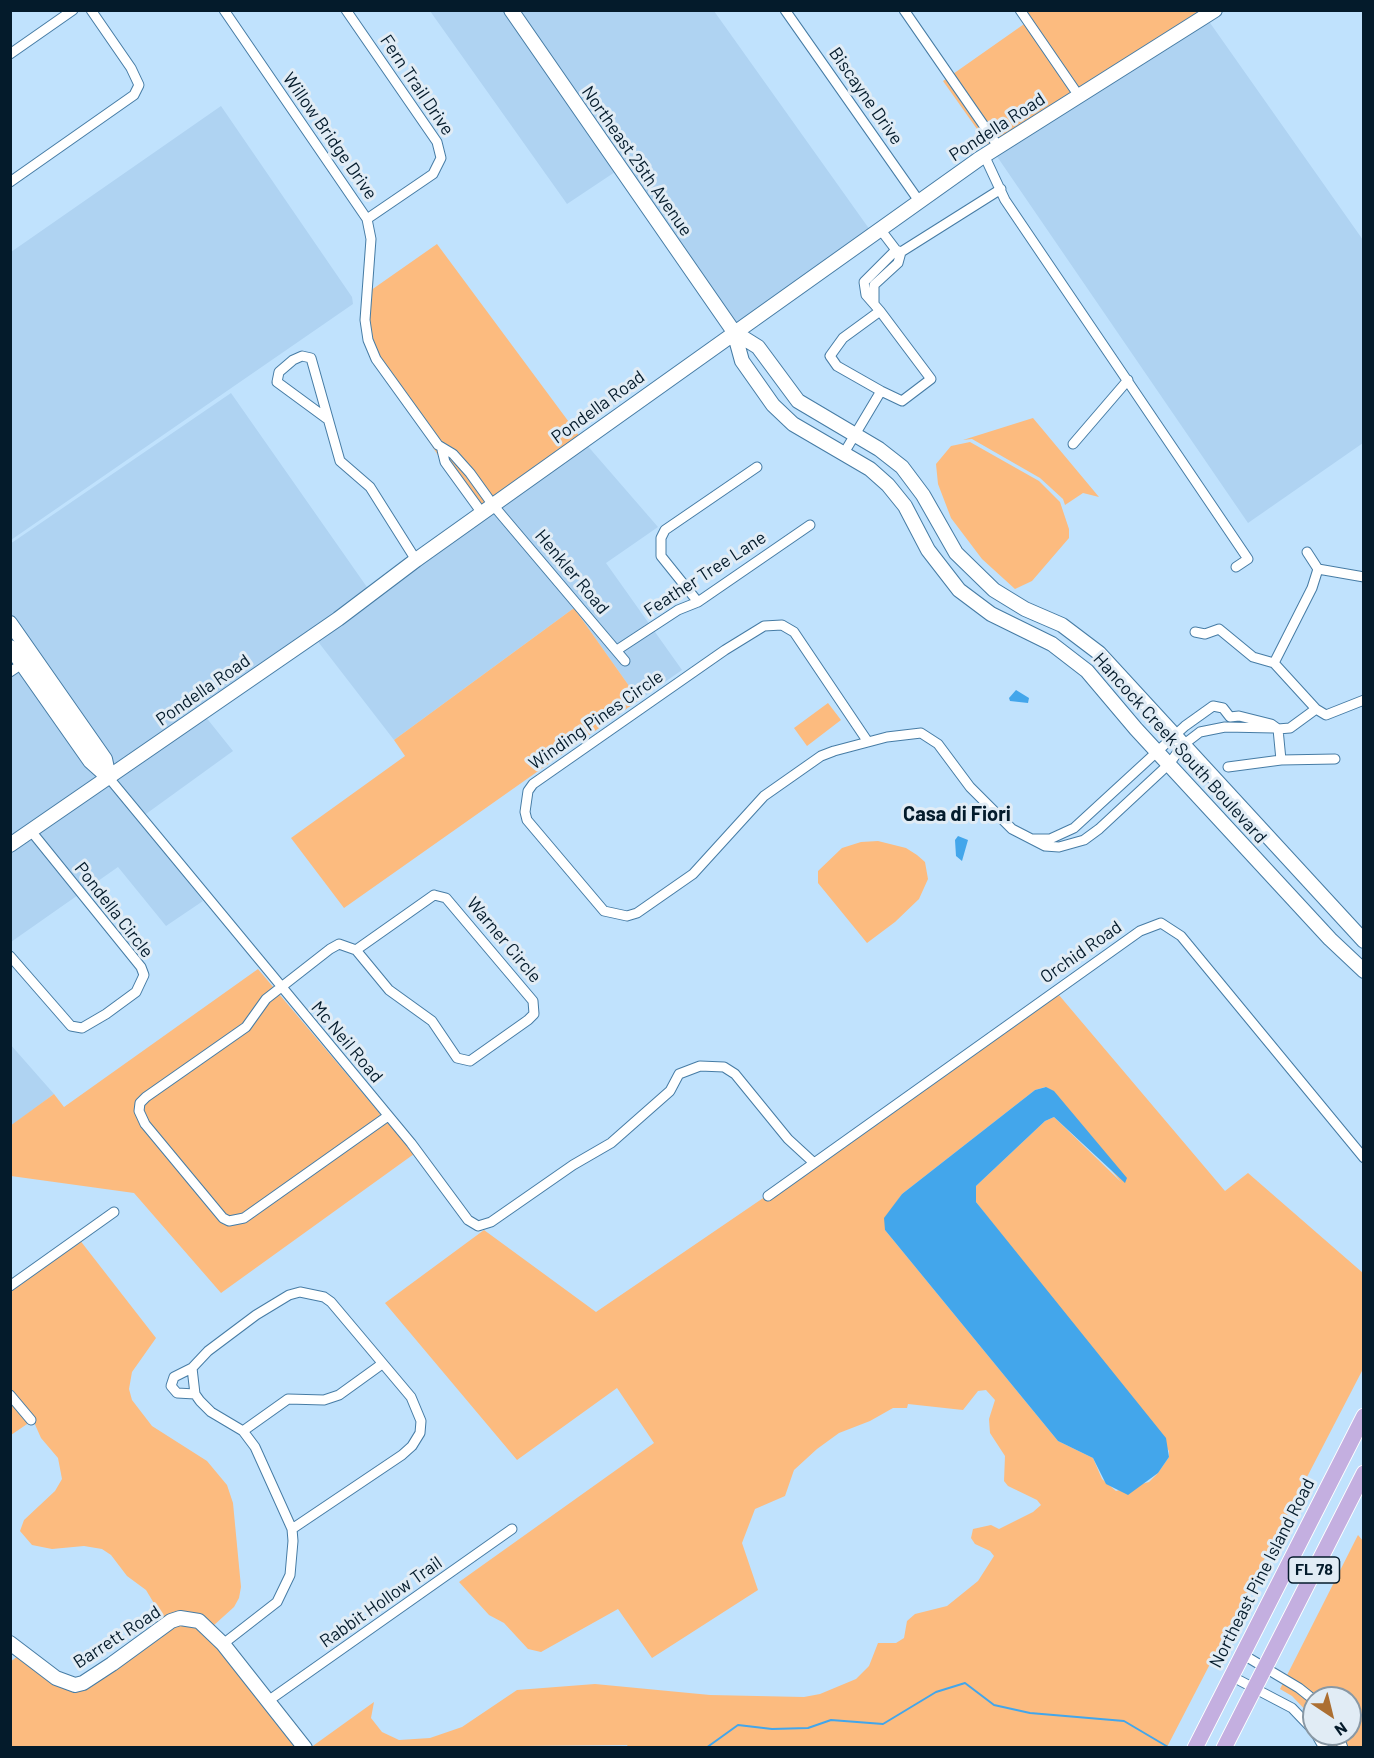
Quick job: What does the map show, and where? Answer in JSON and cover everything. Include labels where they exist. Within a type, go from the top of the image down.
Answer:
[{"type":"main road","name":"Northeast Pine Island Road","points":[[1195,1748],[1364,1416]]},
{"type":"main road","name":"FL 78","points":[[1224,1748],[1364,1473]]},
{"type":"street","points":[[10,54],[73,10]]},
{"type":"street","points":[[10,182],[134,95],[139,85],[131,68],[91,10]]},
{"type":"street","name":"Willow Bridge Drive","points":[[224,10],[367,219],[371,239],[365,321],[368,340],[376,359],[442,450],[445,462],[488,509]]},
{"type":"street","name":"Fern Trail Drive","points":[[346,10],[440,150],[439,166],[433,174],[367,219]]},
{"type":"street","name":"Northeast 25th Avenue","points":[[511,10],[734,332]]},
{"type":"street","name":"Biscayne Drive","points":[[785,10],[919,201]]},
{"type":"street","points":[[904,10],[998,146]]},
{"type":"street","points":[[1020,10],[1079,96]]},
{"type":"street","name":"Pondella Road","points":[[10,845],[338,619],[416,560],[984,155],[1215,10]]},
{"type":"street","points":[[984,155],[1005,200],[1248,559],[1236,567]]},
{"type":"street","points":[[877,308],[843,338],[830,356],[837,366],[902,401],[931,380],[877,308],[866,295],[864,282],[898,251],[1001,189]]},
{"type":"street","points":[[880,229],[898,251]]},
{"type":"street","name":"Hancock Creek South Boulevard","points":[[734,332],[758,347],[798,400],[879,449],[902,467],[918,486],[950,543],[969,568],[1012,602],[1062,625],[1099,652],[1364,941]]},
{"type":"street","name":"Hancock Creek South Boulevard","points":[[734,332],[742,361],[773,405],[793,424],[870,469],[888,485],[905,506],[928,550],[959,590],[991,614],[1052,644],[1082,666],[1330,939],[1364,971]]},
{"type":"street","points":[[326,418],[277,382],[279,372],[293,360],[302,356],[311,358],[326,418],[340,461],[369,487],[416,560]]},
{"type":"street","points":[[1073,444],[1128,380]]},
{"type":"street","points":[[844,453],[881,391]]},
{"type":"street","name":"Willow Bridge Drive","points":[[442,450],[453,454],[470,473],[488,509]]},
{"type":"street","points":[[698,602],[666,564],[659,547],[665,531],[757,467]]},
{"type":"street","name":"Henkler Road","points":[[488,509],[625,661]]},
{"type":"street","name":"Feather Tree Lane","points":[[617,650],[678,610],[698,602],[810,525]]},
{"type":"street","points":[[1307,552],[1318,569],[1364,577]]},
{"type":"street","points":[[1274,663],[1312,588],[1318,569]]},
{"type":"street","points":[[10,623],[28,660],[60,706],[105,759],[109,778]]},
{"type":"street","name":"Winding Pines Circle","points":[[868,742],[794,632],[782,625],[764,626],[725,650],[533,784],[528,791],[525,812],[527,820],[604,911],[627,916],[637,913],[693,874],[764,796],[821,756],[868,742],[913,733],[928,736],[938,744],[983,802],[1024,837],[1045,846],[1067,846],[1084,840],[1099,829],[1169,764],[1179,741]]},
{"type":"street","points":[[1195,632],[1204,634],[1219,629],[1253,657],[1274,663],[1316,709],[1326,715],[1364,700]]},
{"type":"street","points":[[10,647],[28,660]]},
{"type":"street","points":[[1082,666],[1099,652]]},
{"type":"street","points":[[10,672],[28,660]]},
{"type":"street","points":[[1179,741],[1185,726],[1213,706],[1223,708],[1230,717],[1239,716],[1276,728]]},
{"type":"street","points":[[1024,837],[1050,839],[1074,828],[1157,751],[1179,741],[1213,729],[1290,728],[1316,709]]},
{"type":"street","points":[[1276,728],[1281,760]]},
{"type":"street","points":[[1228,767],[1281,760],[1335,759]]},
{"type":"street","name":"Mc Neil Road","points":[[109,778],[280,988],[388,1116],[468,1220],[478,1226],[491,1222],[619,1137],[652,1109],[670,1091],[680,1074],[689,1069],[712,1065],[735,1074],[788,1139],[813,1162]]},
{"type":"street","name":"Pondella Circle","points":[[10,956],[71,1026],[82,1028],[136,992],[144,975],[141,967],[31,831]]},
{"type":"street","name":"Warner Circle","points":[[434,895],[446,898],[533,1001],[534,1014],[470,1061],[457,1058],[432,1021],[389,990],[356,950],[434,895]]},
{"type":"street","name":"Orchid Road","points":[[768,1196],[1140,931],[1161,923],[1180,936],[1364,1158]]},
{"type":"street","points":[[356,950],[339,944],[280,988],[261,1005],[246,1027],[140,1103],[139,1111],[145,1124],[223,1218],[236,1221],[244,1218],[388,1116]]},
{"type":"street","points":[[10,1286],[114,1212]]},
{"type":"street","points":[[195,1394],[177,1394],[171,1386],[174,1377],[192,1368],[208,1351],[256,1315],[289,1294],[300,1292],[324,1297],[331,1302],[418,1409],[421,1421],[420,1433],[412,1446],[291,1529]]},
{"type":"street","points":[[243,1431],[288,1400],[324,1400],[339,1395],[382,1364]]},
{"type":"street","points":[[192,1368],[195,1394],[211,1412],[243,1431],[259,1455],[291,1529],[293,1562],[286,1588],[270,1610],[223,1644]]},
{"type":"street","points":[[10,1395],[31,1420]]},
{"type":"street","name":"Rabbit Hollow Trail","points":[[268,1701],[512,1529]]},
{"type":"street","name":"Barrett Road","points":[[10,1642],[56,1678],[75,1685],[83,1683],[158,1629],[180,1618],[199,1621],[223,1644],[305,1748]]},
{"type":"street","points":[[1242,1654],[1302,1692]]},
{"type":"street","points":[[1231,1676],[1292,1708],[1302,1718]]},
{"type":"shaded area","points":[[430,11],[506,11],[727,331],[615,172],[567,204]]},
{"type":"shaded area","points":[[516,11],[714,11],[870,230],[735,326]]},
{"type":"shaded area","points":[[1019,11],[1203,11],[989,146],[943,81],[1027,22]]},
{"type":"shaded area","points":[[1208,20],[1363,240],[1363,443],[1248,523],[996,155]]},
{"type":"shaded area","points":[[221,106],[352,297],[353,304],[11,540],[11,252]]},
{"type":"shaded area","points":[[437,244],[580,437],[475,512],[368,348],[367,293]]},
{"type":"shaded area","points":[[231,393],[369,590],[111,770],[109,756],[11,615],[10,544]]},
{"type":"shaded area","points":[[1033,418],[1099,497],[1083,493],[1065,505],[1063,499],[1040,478],[972,439],[963,440]]},
{"type":"shaded area","points":[[970,442],[1039,481],[1060,502],[1069,529],[1069,538],[1032,581],[1015,589],[982,559],[951,518],[938,484],[936,464],[951,446]]},
{"type":"shaded area","points":[[586,444],[658,527],[606,563],[682,670],[639,700],[574,608],[394,740],[316,639]]},
{"type":"shaded area","points":[[574,608],[639,700],[344,908],[291,838],[405,756],[394,740]]},
{"type":"shaded area","points":[[18,665],[101,777],[15,836],[10,830],[10,670]]},
{"type":"shaded area","points":[[828,703],[841,720],[807,746],[794,728]]},
{"type":"shaded area","points":[[205,716],[233,751],[139,819],[203,901],[166,926],[118,867],[11,942],[11,851]]},
{"type":"shaded area","points":[[878,841],[906,848],[917,855],[925,862],[928,879],[919,899],[895,922],[867,943],[818,883],[818,871],[842,848],[861,842]]},
{"type":"shaded area","points":[[258,969],[414,1154],[221,1293],[134,1193],[11,1176],[10,1126],[54,1094],[64,1107]]},
{"type":"shaded area","points":[[1053,988],[1225,1191],[1248,1173],[1363,1273],[1363,1369],[1167,1747],[629,1748],[627,1745],[310,1748],[374,1702],[371,1718],[382,1732],[399,1740],[430,1738],[462,1727],[517,1690],[595,1684],[710,1695],[804,1697],[820,1694],[856,1679],[869,1666],[878,1643],[896,1643],[904,1638],[907,1621],[915,1614],[947,1606],[978,1581],[994,1556],[990,1551],[975,1544],[971,1538],[973,1529],[991,1525],[999,1529],[1033,1512],[1041,1505],[1037,1500],[1008,1486],[1004,1481],[1005,1456],[990,1433],[989,1419],[995,1400],[986,1390],[978,1391],[963,1410],[908,1404],[907,1408],[893,1408],[870,1421],[839,1433],[817,1449],[794,1470],[785,1496],[755,1509],[742,1543],[758,1590],[652,1658],[618,1609],[541,1652],[528,1649],[504,1623],[489,1615],[459,1582],[654,1443],[617,1388],[517,1460],[385,1303],[484,1230],[596,1312],[772,1192]],"holes":[[[1045,1087],[1121,1182],[1054,1117],[1045,1121],[976,1186],[976,1202],[1169,1451],[1169,1457],[1149,1482],[1116,1491],[1102,1479],[1093,1458],[1058,1441],[885,1230],[902,1194],[1035,1090]]]},
{"type":"shaded area","points":[[10,1044],[54,1094],[11,1126],[10,1126]]},
{"type":"shaded area","points":[[79,1239],[156,1338],[132,1372],[129,1389],[132,1400],[152,1426],[207,1461],[227,1485],[233,1503],[241,1587],[234,1607],[213,1626],[164,1620],[146,1590],[127,1576],[111,1555],[102,1549],[84,1546],[52,1549],[32,1545],[20,1531],[24,1520],[55,1491],[62,1479],[58,1458],[41,1438],[33,1420],[11,1435],[10,1289]]},
{"type":"shaded area","points":[[1358,1535],[1364,1542],[1363,1747],[1332,1746],[1362,1746],[1362,1686],[1302,1686],[1302,1706],[1292,1696],[1280,1689]]},
{"type":"shaded area","points":[[181,1623],[204,1630],[300,1747],[11,1747],[10,1662],[18,1656],[58,1685],[76,1691],[161,1633]]},
{"type":"water","points":[[1016,690],[1029,698],[1028,703],[1010,701],[1009,698]]},
{"type":"water","points":[[958,836],[968,840],[962,861],[956,856],[955,840]]},
{"type":"water","points":[[1046,1087],[1054,1091],[1127,1178],[1125,1183],[1054,1117],[1045,1121],[976,1186],[976,1202],[1166,1438],[1169,1457],[1158,1473],[1128,1495],[1106,1484],[1093,1458],[1058,1441],[885,1230],[884,1218],[902,1194],[1035,1090]]},
{"type":"waterway","points":[[706,1748],[738,1725],[772,1729],[808,1728],[831,1720],[883,1724],[936,1692],[965,1683],[994,1705],[1030,1713],[1124,1721],[1168,1747]]},
{"type":"district","name":"Casa di Fiori","points":[[957,814]]}]
